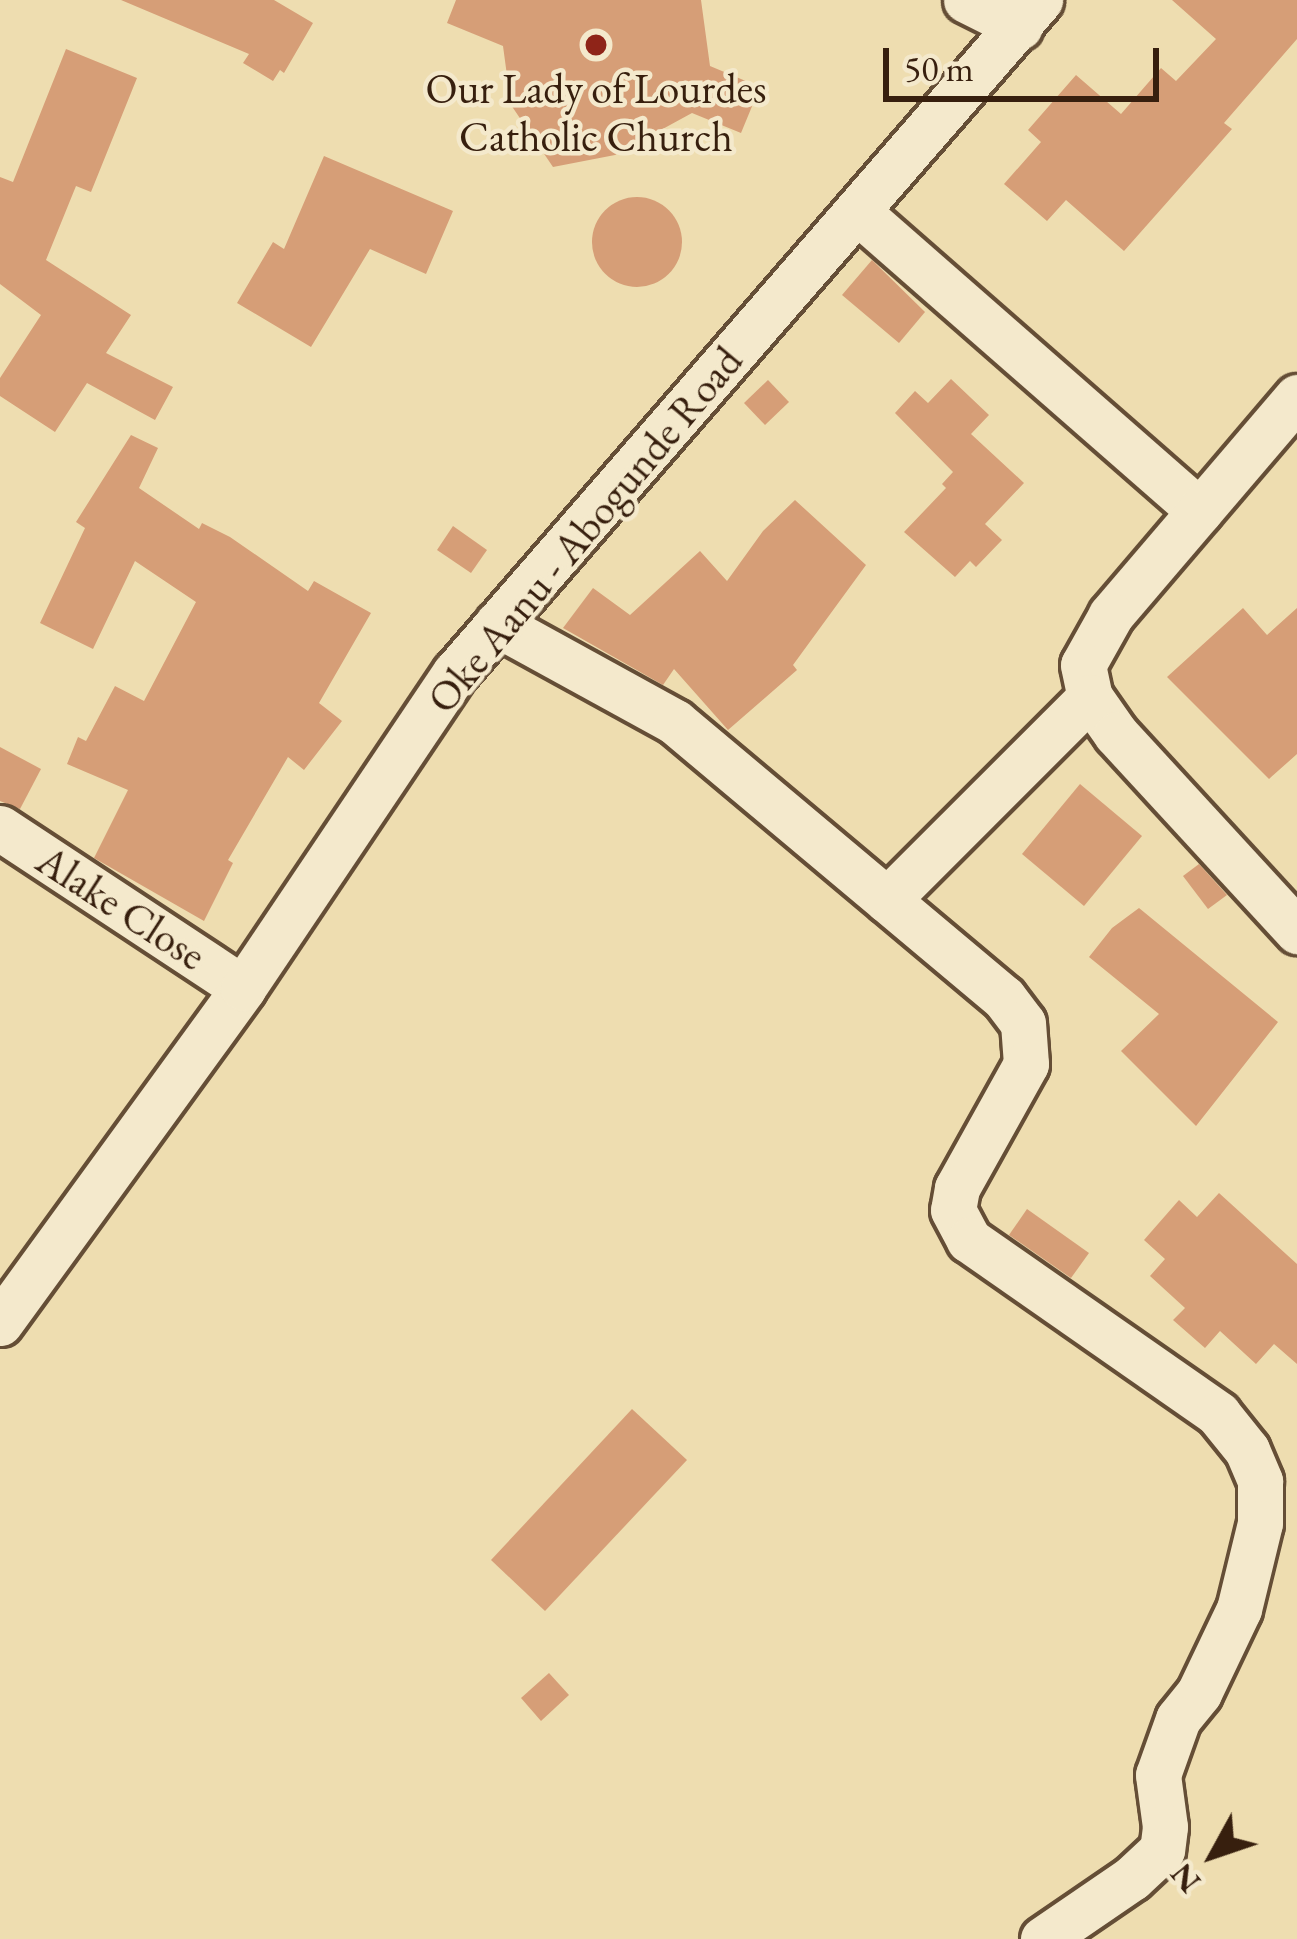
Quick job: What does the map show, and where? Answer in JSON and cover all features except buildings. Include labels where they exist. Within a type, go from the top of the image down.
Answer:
[{"type":"street","points":[[966,0],[1030,13]]},
{"type":"street","name":"Oke Aanu - Abogunde Road","points":[[0,1323],[243,988],[455,673],[1030,13]]},
{"type":"street","points":[[858,212],[1200,511]]},
{"type":"street","points":[[1297,398],[1112,615],[1084,665],[1090,697],[1116,734],[1297,931]]},
{"type":"street","points":[[497,624],[675,722],[1004,998],[1023,1023],[1026,1064],[957,1188],[952,1210],[968,1240],[1218,1414],[1247,1450],[1260,1480],[1260,1523],[1239,1610],[1199,1694],[1178,1719],[1157,1775],[1166,1827],[1162,1850],[1132,1878],[1043,1939]]},
{"type":"street","points":[[887,901],[1090,697]]},
{"type":"street","name":"Alake Close","points":[[0,828],[243,988]]},
{"type":"place","name":"Our Lady of Lourdes Catholic Church","points":[[596,45]]}]
